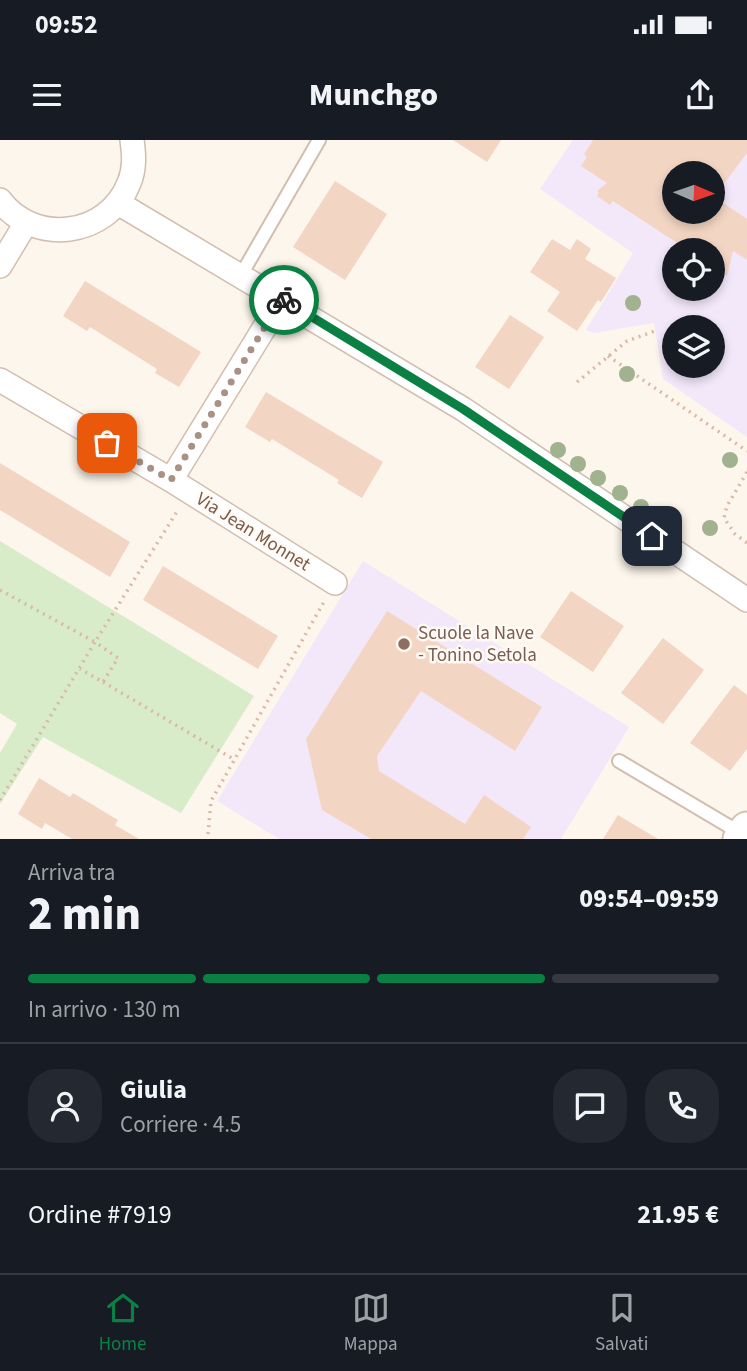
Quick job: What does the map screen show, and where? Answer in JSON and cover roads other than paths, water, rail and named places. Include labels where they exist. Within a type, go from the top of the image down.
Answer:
[{"type":"street","points":[[0,200],[7,210],[26,223],[50,230],[76,229],[99,220],[118,203],[129,183],[134,161],[132,140]]},
{"type":"street","points":[[118,203],[463,409],[747,600]]},
{"type":"street","points":[[0,266],[26,223]]},
{"type":"street","points":[[180,486],[282,299]]},
{"type":"street","name":"Via Jean Monnet","points":[[0,380],[180,486],[335,583]]},
{"type":"lane","points":[[241,275],[319,140]]},
{"type":"lane","points":[[619,761],[743,834]]},
{"type":"place","name":"Scuole la Nave - Tonino Setola","points":[[404,644]]}]
